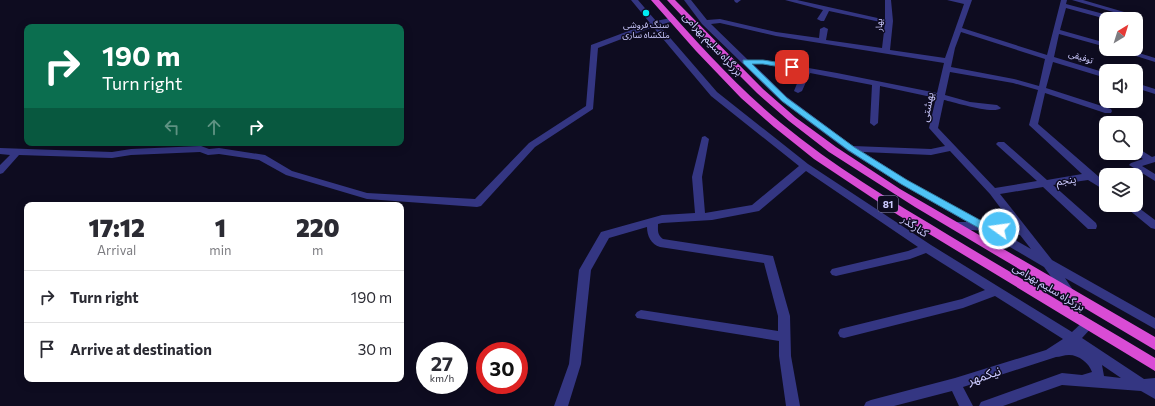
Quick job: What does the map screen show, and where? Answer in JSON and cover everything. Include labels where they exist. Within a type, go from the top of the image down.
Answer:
[{"type":"highway","name":"بزرگراه سلیم بهرامی","points":[[655,0],[710,62],[740,92],[778,126],[838,171],[903,214],[1155,365]]},
{"type":"highway","name":"بزرگراه سلیم بهرامی","points":[[672,0],[755,88],[793,120],[858,166],[954,226],[1155,344]]},
{"type":"street","name":"کنارگذر","points":[[634,0],[714,94],[805,166],[926,248],[1155,393]]},
{"type":"street","points":[[788,0],[888,21]]},
{"type":"street","name":"بهار","points":[[886,52],[888,0]]},
{"type":"street","points":[[950,0],[968,1]]},
{"type":"street","points":[[1075,0],[1120,12]]},
{"type":"street","points":[[689,1],[705,22],[784,99],[851,148],[904,182],[987,228],[1050,266],[1155,324]]},
{"type":"street","name":"بهشتی","points":[[968,1],[951,48],[933,128],[993,192]]},
{"type":"street","points":[[1063,3],[1099,15]]},
{"type":"street","name":"پنجم","points":[[1063,3],[1032,125],[1090,176]]},
{"type":"street","points":[[821,19],[827,9]]},
{"type":"street","points":[[0,151],[112,155],[131,152],[201,149],[208,152],[220,151],[262,157],[289,173],[367,196],[477,204],[532,145],[590,107],[594,47],[654,24],[672,19]]},
{"type":"street","points":[[705,22],[720,21],[776,34],[886,52],[947,65],[1014,81],[1108,111]]},
{"type":"street","points":[[822,42],[824,29]]},
{"type":"street","name":"توفیقی","points":[[958,29],[1099,74]]},
{"type":"street","points":[[1056,30],[1099,43]]},
{"type":"street","points":[[1142,56],[1155,60]]},
{"type":"street","points":[[746,62],[763,62],[807,70],[940,96],[970,104],[997,108]]},
{"type":"street","points":[[798,91],[807,70]]},
{"type":"street","points":[[874,123],[876,84]]},
{"type":"street","points":[[1143,88],[1155,92]]},
{"type":"street","points":[[700,217],[697,177],[705,139]]},
{"type":"street","points":[[1001,144],[1092,226]]},
{"type":"street","points":[[851,148],[931,152],[952,148]]},
{"type":"street","points":[[0,171],[17,152]]},
{"type":"street","points":[[1143,154],[1153,160]]},
{"type":"street","points":[[1153,160],[1134,165],[1155,178]]},
{"type":"street","points":[[561,406],[575,364],[585,270],[604,235],[662,219],[712,216],[755,208],[782,187],[805,166]]},
{"type":"street","points":[[1090,176],[1099,183]]},
{"type":"street","name":"پنجم","points":[[993,192],[1090,176]]},
{"type":"street","points":[[993,192],[1024,231],[1069,293]]},
{"type":"street","points":[[1137,212],[1155,225]]},
{"type":"street","points":[[653,222],[652,231],[655,240],[660,243],[769,260],[784,316],[785,356],[793,406]]},
{"type":"street","points":[[954,226],[1024,231]]},
{"type":"street","points":[[836,272],[910,255],[926,248]]},
{"type":"street","points":[[844,333],[963,303],[995,291]]},
{"type":"street","points":[[640,314],[784,337]]},
{"type":"street","name":"نیکمهر","points":[[871,406],[955,384],[1050,354],[1073,340],[1088,325]]},
{"type":"street","points":[[1050,354],[1065,350],[1072,350],[1089,358],[1097,366],[1099,372],[1098,376],[1082,380]]},
{"type":"street","points":[[986,406],[1062,379],[1141,385],[1155,384]]},
{"type":"street","points":[[955,384],[966,406]]},
{"type":"place","name":"سنگ فروشی ملکشاه ساری","points":[[646,13]]},
{"type":"route","points":[[792,67],[763,62],[746,62],[784,99],[851,148],[904,182],[987,228],[999,229]]}]
